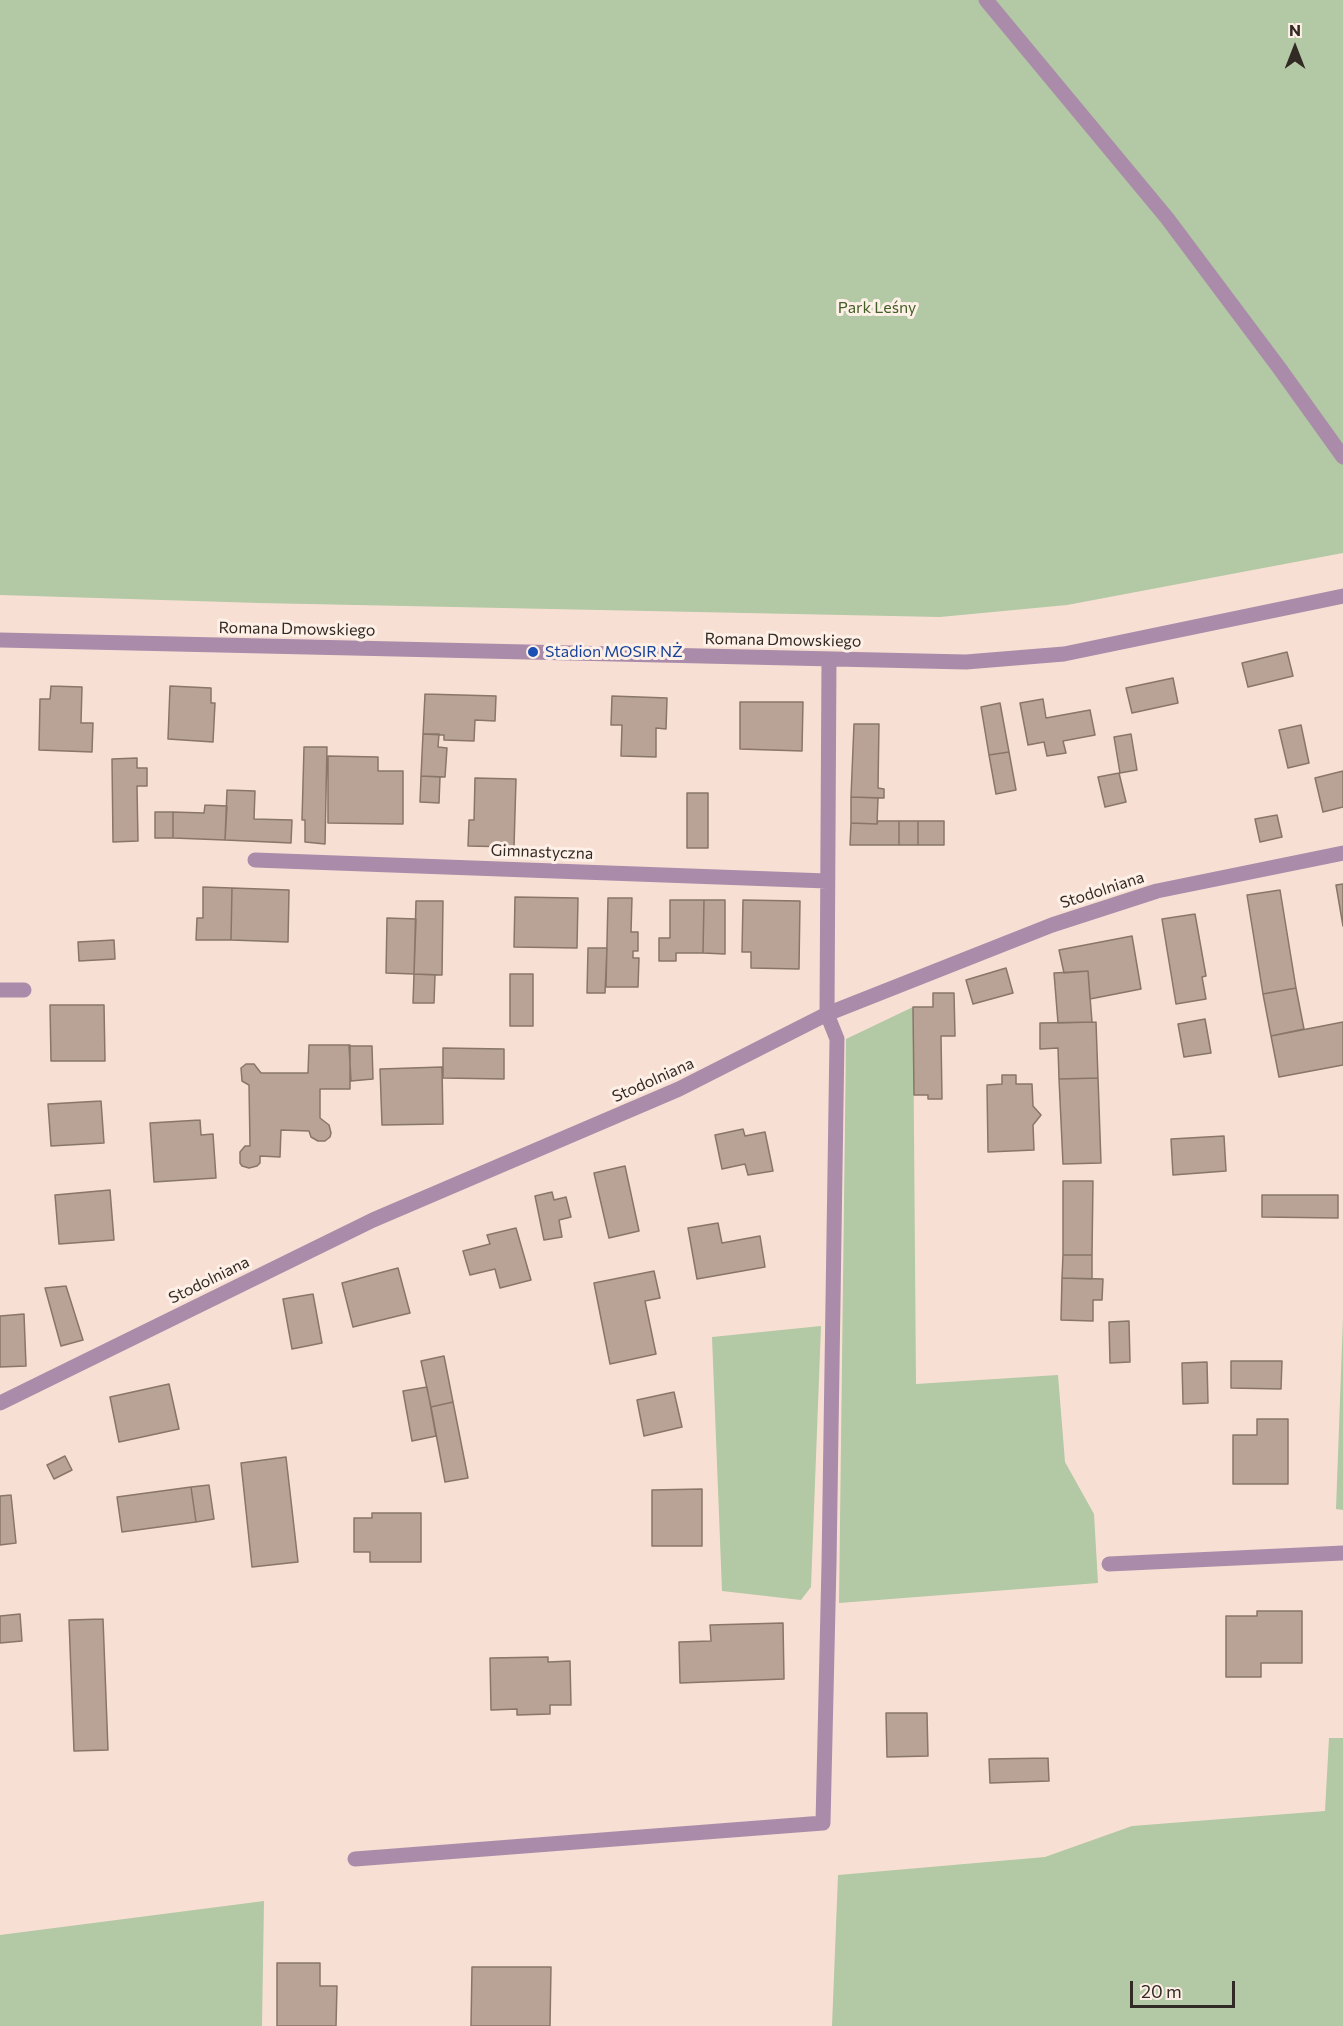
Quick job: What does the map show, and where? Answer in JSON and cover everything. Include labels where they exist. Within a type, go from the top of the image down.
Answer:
[{"type":"street","points":[[986,0],[1167,218],[1343,457]]},
{"type":"street","name":"Romana Dmowskiego","points":[[0,640],[966,662],[1064,654],[1343,596]]},
{"type":"street","points":[[355,1859],[823,1823],[837,1039],[827,1014],[829,659]]},
{"type":"street","name":"Stodolniana","points":[[0,1403],[373,1220],[679,1089],[827,1014],[1052,925],[1157,891],[1343,853]]},
{"type":"street","name":"Gimnastyczna","points":[[255,860],[827,881]]},
{"type":"street","points":[[0,990],[24,990]]},
{"type":"street","points":[[1109,1564],[1343,1553]]},
{"type":"green space","name":"Park Leśny","points":[[0,0],[1343,0],[1343,553],[1067,605],[940,617],[259,603],[0,595]]},
{"type":"green space","points":[[913,1007],[916,1384],[1058,1375],[1065,1462],[1094,1514],[1098,1583],[839,1603],[846,1039]]},
{"type":"green space","points":[[1343,1318],[1343,1510],[1336,1509]]},
{"type":"green space","points":[[821,1326],[811,1587],[801,1600],[722,1591],[712,1337]]},
{"type":"green space","points":[[1329,1738],[1343,1738],[1343,2026],[832,2026],[838,1875],[1045,1857],[1132,1826],[1325,1811]]},
{"type":"green space","points":[[264,1901],[262,2026],[0,2026],[0,1935]]},
{"type":"building","points":[[1287,652],[1293,676],[1248,687],[1242,663]]},
{"type":"building","points":[[1173,678],[1178,703],[1132,713],[1126,688]]},
{"type":"building","points":[[51,686],[82,687],[81,723],[93,723],[92,752],[39,750],[40,699],[50,699]]},
{"type":"building","points":[[170,686],[211,688],[211,703],[215,703],[213,742],[168,739]]},
{"type":"building","points":[[425,694],[496,696],[495,721],[475,720],[474,741],[444,740],[444,735],[423,734]]},
{"type":"building","points":[[612,696],[667,698],[666,729],[656,728],[656,757],[621,756],[622,725],[611,725]]},
{"type":"building","points":[[1043,699],[1046,718],[1090,710],[1095,735],[1063,741],[1066,753],[1047,756],[1044,742],[1028,745],[1020,703]]},
{"type":"building","points":[[740,702],[803,702],[802,751],[740,749]]},
{"type":"building","points":[[1000,703],[1009,752],[989,755],[981,707]]},
{"type":"building","points":[[854,724],[879,724],[878,788],[884,789],[884,798],[851,797]]},
{"type":"building","points":[[1301,725],[1309,763],[1288,768],[1279,730]]},
{"type":"building","points":[[423,734],[439,734],[438,747],[447,748],[445,777],[421,776]]},
{"type":"building","points":[[1131,734],[1137,770],[1120,773],[1114,737]]},
{"type":"building","points":[[304,747],[327,747],[325,844],[305,842],[305,820],[302,820]]},
{"type":"building","points":[[1009,752],[1016,790],[996,794],[989,755]]},
{"type":"building","points":[[328,756],[378,757],[378,771],[403,771],[403,824],[328,823]]},
{"type":"building","points":[[137,758],[137,768],[147,768],[147,786],[137,786],[138,841],[113,842],[112,759]]},
{"type":"building","points":[[1343,771],[1343,807],[1323,812],[1315,778]]},
{"type":"building","points":[[1119,773],[1126,802],[1105,807],[1098,777]]},
{"type":"building","points":[[421,776],[440,777],[439,803],[420,802]]},
{"type":"building","points":[[475,778],[516,779],[514,847],[468,846],[469,820],[474,820]]},
{"type":"building","points":[[227,790],[255,791],[254,819],[292,820],[291,843],[225,840]]},
{"type":"building","points":[[687,793],[708,793],[708,848],[687,848]]},
{"type":"building","points":[[851,797],[878,798],[877,824],[851,823]]},
{"type":"building","points":[[205,805],[227,806],[225,840],[173,838],[173,812],[204,813]]},
{"type":"building","points":[[155,812],[173,812],[173,838],[155,838]]},
{"type":"building","points":[[1277,815],[1282,837],[1260,842],[1255,819]]},
{"type":"building","points":[[878,821],[899,821],[899,845],[850,845],[851,823],[877,824]]},
{"type":"building","points":[[899,821],[918,821],[918,845],[899,845]]},
{"type":"building","points":[[918,821],[944,821],[944,845],[918,845]]},
{"type":"building","points":[[1343,884],[1343,926],[1336,885]]},
{"type":"building","points":[[203,887],[232,888],[231,940],[196,940],[197,918],[203,918]]},
{"type":"building","points":[[232,888],[289,890],[288,942],[231,940]]},
{"type":"building","points":[[1280,890],[1296,988],[1263,994],[1247,895]]},
{"type":"building","points":[[515,897],[578,898],[577,948],[514,947]]},
{"type":"building","points":[[608,898],[632,898],[631,932],[638,932],[638,951],[633,951],[633,958],[639,958],[638,987],[606,987]]},
{"type":"building","points":[[670,900],[704,900],[703,953],[676,953],[676,961],[659,961],[659,938],[670,938]]},
{"type":"building","points":[[704,900],[725,900],[725,954],[703,953]]},
{"type":"building","points":[[743,900],[800,901],[799,969],[751,968],[751,952],[742,952]]},
{"type":"building","points":[[416,901],[443,901],[442,975],[414,974]]},
{"type":"building","points":[[1195,914],[1206,976],[1202,977],[1206,999],[1176,1004],[1162,919]]},
{"type":"building","points":[[387,918],[416,919],[414,974],[386,973]]},
{"type":"building","points":[[1132,936],[1141,989],[1090,999],[1088,971],[1064,973],[1059,950]]},
{"type":"building","points":[[114,940],[115,959],[79,961],[78,942]]},
{"type":"building","points":[[588,948],[607,948],[605,993],[587,993]]},
{"type":"building","points":[[1006,968],[1013,993],[973,1004],[966,980]]},
{"type":"building","points":[[1088,971],[1092,1022],[1058,1023],[1054,973]]},
{"type":"building","points":[[414,974],[435,975],[434,1003],[413,1003]]},
{"type":"building","points":[[510,974],[533,974],[533,1026],[510,1026]]},
{"type":"building","points":[[1296,988],[1304,1029],[1271,1036],[1263,994]]},
{"type":"building","points":[[933,993],[954,993],[955,1036],[941,1036],[942,1099],[928,1099],[928,1095],[914,1095],[913,1007],[933,1007]]},
{"type":"building","points":[[50,1005],[104,1005],[105,1061],[51,1061]]},
{"type":"building","points":[[1205,1019],[1211,1053],[1184,1057],[1178,1024]]},
{"type":"building","points":[[1096,1022],[1098,1078],[1059,1079],[1058,1048],[1040,1049],[1040,1023]]},
{"type":"building","points":[[1343,1022],[1343,1065],[1279,1077],[1271,1036]]},
{"type":"building","points":[[309,1045],[350,1045],[350,1089],[320,1089],[320,1118],[329,1125],[330,1137],[325,1141],[318,1141],[311,1137],[309,1131],[281,1130],[280,1157],[260,1156],[260,1163],[257,1166],[249,1168],[242,1166],[240,1152],[245,1146],[250,1146],[249,1085],[242,1081],[241,1068],[246,1064],[254,1064],[261,1073],[308,1073]]},
{"type":"building","points":[[349,1046],[372,1046],[373,1079],[351,1081]]},
{"type":"building","points":[[443,1048],[504,1049],[504,1079],[443,1078]]},
{"type":"building","points":[[442,1067],[443,1124],[382,1125],[380,1069]]},
{"type":"building","points":[[1002,1075],[1016,1075],[1016,1084],[1032,1084],[1033,1106],[1041,1115],[1033,1125],[1034,1150],[988,1152],[987,1085],[1002,1084]]},
{"type":"building","points":[[1098,1078],[1101,1163],[1063,1164],[1059,1079]]},
{"type":"building","points":[[101,1101],[104,1143],[51,1146],[48,1104]]},
{"type":"building","points":[[200,1120],[201,1135],[213,1134],[216,1178],[154,1182],[150,1123]]},
{"type":"building","points":[[743,1129],[745,1136],[765,1132],[773,1171],[748,1175],[745,1164],[722,1169],[715,1135]]},
{"type":"building","points":[[1224,1136],[1226,1171],[1173,1175],[1171,1139]]},
{"type":"building","points":[[625,1166],[639,1231],[609,1238],[594,1173]]},
{"type":"building","points":[[1063,1181],[1093,1181],[1092,1255],[1063,1255]]},
{"type":"building","points":[[110,1190],[114,1240],[59,1244],[55,1195]]},
{"type":"building","points":[[552,1192],[554,1200],[566,1197],[571,1217],[559,1220],[562,1237],[544,1240],[535,1196]]},
{"type":"building","points":[[1262,1195],[1338,1195],[1338,1218],[1262,1217]]},
{"type":"building","points":[[718,1223],[722,1243],[760,1236],[765,1267],[697,1279],[688,1228]]},
{"type":"building","points":[[516,1228],[531,1280],[500,1288],[495,1269],[470,1275],[463,1251],[490,1244],[487,1235]]},
{"type":"building","points":[[1063,1255],[1092,1255],[1092,1279],[1062,1278]]},
{"type":"building","points":[[398,1268],[410,1313],[353,1327],[342,1283]]},
{"type":"building","points":[[654,1271],[660,1298],[645,1301],[656,1354],[610,1364],[594,1283]]},
{"type":"building","points":[[1062,1278],[1103,1279],[1102,1300],[1093,1300],[1093,1321],[1061,1320]]},
{"type":"building","points":[[66,1286],[83,1340],[61,1346],[45,1288]]},
{"type":"building","points":[[313,1294],[322,1343],[292,1349],[283,1299]]},
{"type":"building","points":[[24,1314],[26,1366],[0,1367],[0,1316]]},
{"type":"building","points":[[1129,1321],[1130,1362],[1110,1363],[1109,1322]]},
{"type":"building","points":[[444,1356],[453,1402],[431,1407],[421,1361]]},
{"type":"building","points":[[1231,1361],[1282,1361],[1281,1389],[1231,1388]]},
{"type":"building","points":[[1207,1362],[1208,1403],[1183,1404],[1182,1363]]},
{"type":"building","points":[[169,1384],[179,1429],[119,1442],[110,1397]]},
{"type":"building","points":[[427,1387],[436,1436],[412,1441],[403,1391]]},
{"type":"building","points":[[674,1392],[682,1427],[644,1436],[637,1400]]},
{"type":"building","points":[[453,1402],[468,1478],[445,1482],[431,1407]]},
{"type":"building","points":[[1257,1419],[1288,1419],[1288,1484],[1233,1484],[1233,1435],[1257,1435]]},
{"type":"building","points":[[65,1456],[72,1470],[54,1479],[47,1465]]},
{"type":"building","points":[[286,1457],[298,1562],[252,1567],[241,1463]]},
{"type":"building","points":[[209,1485],[214,1519],[196,1522],[191,1487]]},
{"type":"building","points":[[191,1487],[196,1522],[122,1532],[117,1497]]},
{"type":"building","points":[[702,1489],[702,1546],[652,1546],[652,1490]]},
{"type":"building","points":[[11,1495],[16,1543],[0,1545],[0,1496]]},
{"type":"building","points":[[372,1513],[421,1513],[421,1562],[370,1562],[370,1552],[354,1552],[354,1518],[372,1518]]},
{"type":"building","points":[[1257,1611],[1302,1611],[1302,1663],[1261,1663],[1261,1677],[1226,1677],[1226,1616],[1257,1616]]},
{"type":"building","points":[[20,1614],[22,1641],[0,1643],[0,1616]]},
{"type":"building","points":[[103,1619],[108,1750],[74,1751],[69,1620]]},
{"type":"building","points":[[783,1623],[784,1679],[680,1683],[679,1642],[711,1641],[710,1625]]},
{"type":"building","points":[[548,1657],[548,1662],[570,1661],[571,1705],[550,1705],[550,1714],[517,1715],[517,1709],[491,1710],[490,1658]]},
{"type":"building","points":[[886,1713],[927,1713],[928,1756],[887,1757]]},
{"type":"building","points":[[1048,1758],[1049,1781],[990,1783],[989,1759]]},
{"type":"building","points":[[277,1963],[320,1963],[320,1986],[337,1986],[336,2026],[277,2026]]},
{"type":"building","points":[[472,1967],[551,1967],[550,2026],[471,2026]]},
{"type":"place","name":"Stadion MOSIR NŻ","points":[[533,652]]}]
